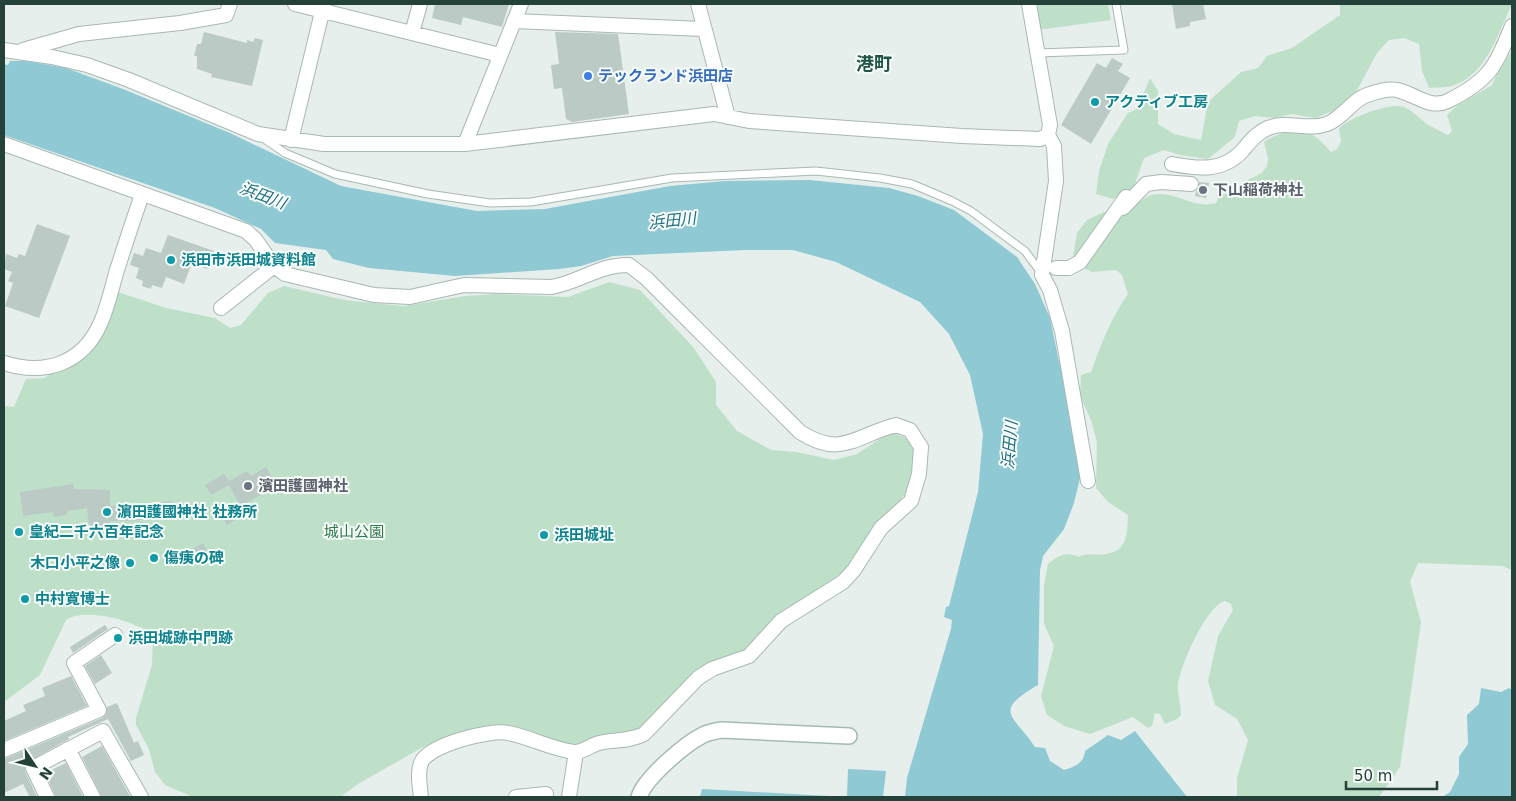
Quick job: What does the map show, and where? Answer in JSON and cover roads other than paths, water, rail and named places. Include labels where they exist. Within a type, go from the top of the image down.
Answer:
[{"type":"street","points":[[11,51],[79,34],[180,23],[226,15],[230,4]]},
{"type":"street","points":[[295,4],[324,7],[412,33],[500,55]]},
{"type":"street","points":[[412,33],[420,4]]},
{"type":"street","points":[[465,144],[521,4]]},
{"type":"street","points":[[698,4],[703,29],[728,117]]},
{"type":"street","points":[[1029,4],[1050,124],[1048,135],[1054,146],[1056,182],[1042,275],[1052,296],[1062,330],[1088,482]]},
{"type":"street","points":[[291,140],[324,7]]},
{"type":"street","points":[[514,21],[703,29]]},
{"type":"street","points":[[1172,164],[1195,169],[1221,166],[1232,160],[1250,141],[1270,127],[1281,124],[1312,127],[1326,124],[1340,118],[1362,97],[1390,90],[1404,92],[1427,102],[1444,102],[1488,75],[1497,63],[1512,26]]},
{"type":"street","points":[[11,51],[86,65],[128,80],[258,134],[324,144],[465,144],[714,114],[749,120],[962,136],[1031,140],[1040,139],[1048,135]]},
{"type":"street","points":[[4,144],[246,231],[256,240],[274,266],[285,274],[301,280],[374,295],[410,298],[464,285],[562,286],[600,270],[629,265],[646,278],[800,432],[811,440],[839,445],[853,443],[896,425],[910,430],[916,437],[921,447],[921,459],[915,494],[911,501],[881,528],[854,570],[842,582],[781,621],[750,656],[712,669],[698,678],[644,734],[632,740],[600,743],[576,752],[541,745],[508,732],[471,737],[445,745],[425,756],[420,764],[419,771],[422,797]]},
{"type":"street","points":[[1117,212],[1146,184],[1161,182],[1192,184]]},
{"type":"street","points":[[4,363],[34,369],[48,368],[65,362],[85,346],[101,322],[142,194]]},
{"type":"street","points":[[1056,268],[1069,268],[1080,262],[1126,197]]},
{"type":"street","points":[[221,308],[274,266]]},
{"type":"street","points":[[4,750],[99,710],[74,663],[115,635]]},
{"type":"street","points":[[639,797],[653,774],[695,739],[712,732],[722,730],[849,736]]},
{"type":"street","points":[[47,797],[33,768],[103,731],[141,797]]},
{"type":"street","points":[[68,749],[93,797]]},
{"type":"street","points":[[570,797],[576,752]]},
{"type":"street","points":[[516,797],[546,794]]},
{"type":"lane","points":[[1038,53],[1124,50],[1116,4]]},
{"type":"lane","points":[[258,134],[285,153],[335,174],[428,194],[490,203],[531,202],[672,178],[816,172],[880,178],[912,184],[971,211],[1024,251],[1042,275]]},
{"type":"water","name":"浜田川","points":[[10,61],[26,61],[66,68],[123,89],[230,133],[341,186],[477,211],[545,209],[670,186],[725,181],[809,180],[889,188],[918,196],[954,210],[1017,257],[1035,284],[1050,318],[1059,362],[1063,364],[1082,470],[1074,503],[1064,529],[1043,556],[1040,570],[1038,685],[1015,702],[1011,708],[1011,714],[1035,747],[1045,748],[1050,761],[1064,770],[1078,764],[1083,759],[1085,751],[1108,735],[1121,740],[1135,731],[1187,797],[905,797],[907,778],[951,629],[952,620],[944,617],[946,607],[949,606],[978,492],[983,434],[970,375],[949,334],[920,302],[836,262],[793,250],[745,250],[613,256],[581,266],[559,269],[455,276],[369,268],[333,259],[326,250],[275,243],[261,229],[215,208],[4,135],[4,64],[8,65]]},
{"type":"water","points":[[1481,688],[1501,692],[1509,688],[1512,690],[1512,797],[1442,797],[1450,792],[1459,774],[1459,757],[1468,744],[1467,715],[1479,704]]},
{"type":"water","points":[[848,769],[886,771],[883,797],[847,797]]},
{"type":"water","points":[[702,789],[847,797],[700,797]]},
{"type":"place","name":"テックランド浜田店","points":[[588,76]]},
{"type":"place","name":"アクティブ工房","points":[[1095,102]]},
{"type":"place","name":"下山稲荷神社","points":[[1203,190]]},
{"type":"place","name":"浜田市浜田城資料館","points":[[171,260]]},
{"type":"place","name":"濱田護國神社","points":[[248,486]]},
{"type":"place","name":"濵田護國神社 社務所","points":[[107,512]]},
{"type":"place","name":"皇紀二千六百年記念","points":[[19,532]]},
{"type":"place","name":"浜田城址","points":[[544,535]]},
{"type":"place","name":"傷痍の碑","points":[[154,558]]},
{"type":"place","name":"木口小平之像","points":[[130,563]]},
{"type":"place","name":"中村寛博士","points":[[25,599]]},
{"type":"place","name":"浜田城跡中門跡","points":[[118,638]]},
{"type":"district","name":"港町","points":[[874,64]]},
{"type":"park label","name":"城山公園","points":[[354,532]]}]
